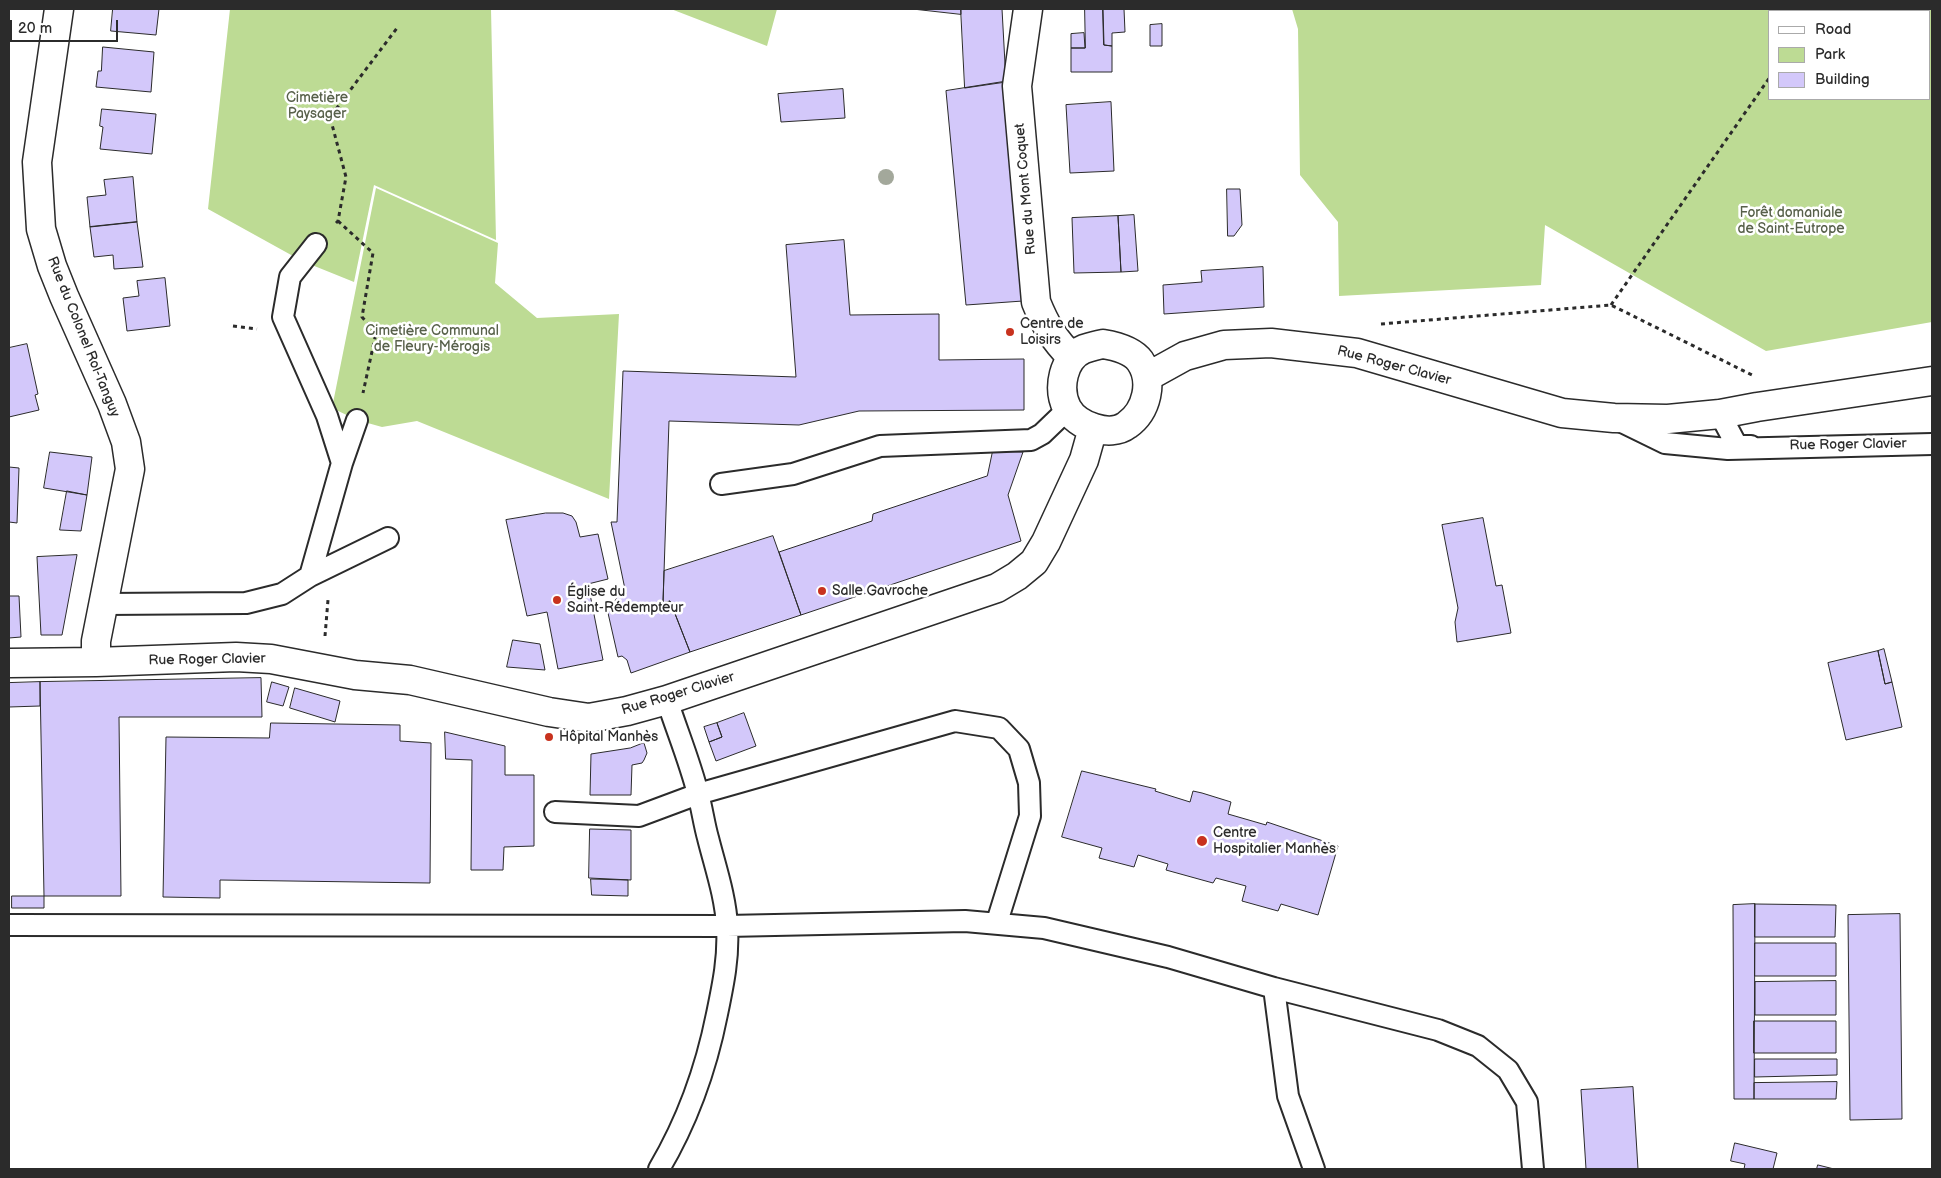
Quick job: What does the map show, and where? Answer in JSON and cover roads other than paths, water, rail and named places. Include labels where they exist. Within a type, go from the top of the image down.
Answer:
[{"type":"street","name":"Rue du Colonel Rol-Tanguy","points":[[59,9],[37,162],[41,229],[52,266],[64,296],[112,404],[126,442],[130,469],[96,641],[96,662]]},
{"type":"street","name":"Rue du Mont Coquet","points":[[1028,9],[1017,86],[1036,302],[1044,324],[1056,341],[1072,358]]},
{"type":"street","name":"Rue Roger Clavier","points":[[1147,377],[1185,356],[1224,345],[1271,343],[1357,353],[1562,413],[1614,418],[1668,419],[1720,414]]},
{"type":"street","points":[[1103,344],[1120,347],[1139,360],[1147,377],[1148,385],[1142,408],[1126,426],[1109,430],[1093,428],[1080,422],[1068,409],[1062,393],[1063,375],[1072,358],[1083,349],[1103,344]]},
{"type":"street","points":[[1720,414],[1932,381]]},
{"type":"street","name":"Rue Roger Clavier","points":[[9,663],[236,657],[271,659],[355,674],[410,680],[549,712],[589,718],[627,711],[667,700],[997,588],[1034,562],[1046,542],[1084,460],[1093,428]]},
{"type":"lane","points":[[316,244],[290,277],[283,317],[327,416],[342,463]]},
{"type":"lane","points":[[721,484],[793,474],[880,446],[1032,440],[1042,434],[1068,409]]},
{"type":"lane","name":"Rue Roger Clavier","points":[[1720,414],[1737,446],[1763,447]]},
{"type":"lane","name":"Rue Roger Clavier","points":[[1614,418],[1665,443],[1728,449],[1932,444]]},
{"type":"lane","points":[[312,575],[342,463],[357,420]]},
{"type":"lane","points":[[104,604],[246,603],[282,594],[312,575],[388,538]]},
{"type":"lane","points":[[659,1169],[683,1124],[700,1082],[726,973],[727,926],[718,875],[698,794],[667,700]]},
{"type":"lane","points":[[555,812],[639,816],[698,794],[955,721],[999,728],[1019,749],[1029,783],[1030,816],[997,922]]},
{"type":"lane","points":[[9,925],[727,926],[940,921],[997,922],[1044,928],[1168,957],[1274,988],[1438,1030],[1478,1046],[1508,1070],[1527,1102],[1533,1169]]},
{"type":"lane","points":[[1274,988],[1288,1096],[1314,1169]]},
{"type":"place","name":"Centre de Loisirs","points":[[1010,332]]},
{"type":"place","name":"Salle Gavroche","points":[[822,591]]},
{"type":"place","name":"Église du Saint-Rédempteur","points":[[557,600]]},
{"type":"place","name":"Hôpital Manhès","points":[[549,737]]},
{"type":"place","name":"Centre Hospitalier Manhès","points":[[1202,841]]},
{"type":"park label","name":"Cimetière Paysager","points":[[317,106]]},
{"type":"park label","name":"Forêt domaniale de Saint-Eutrope","points":[[1791,222]]},
{"type":"park label","name":"Cimetière Communal de Fleury-Mérogis","points":[[432,340]]}]
